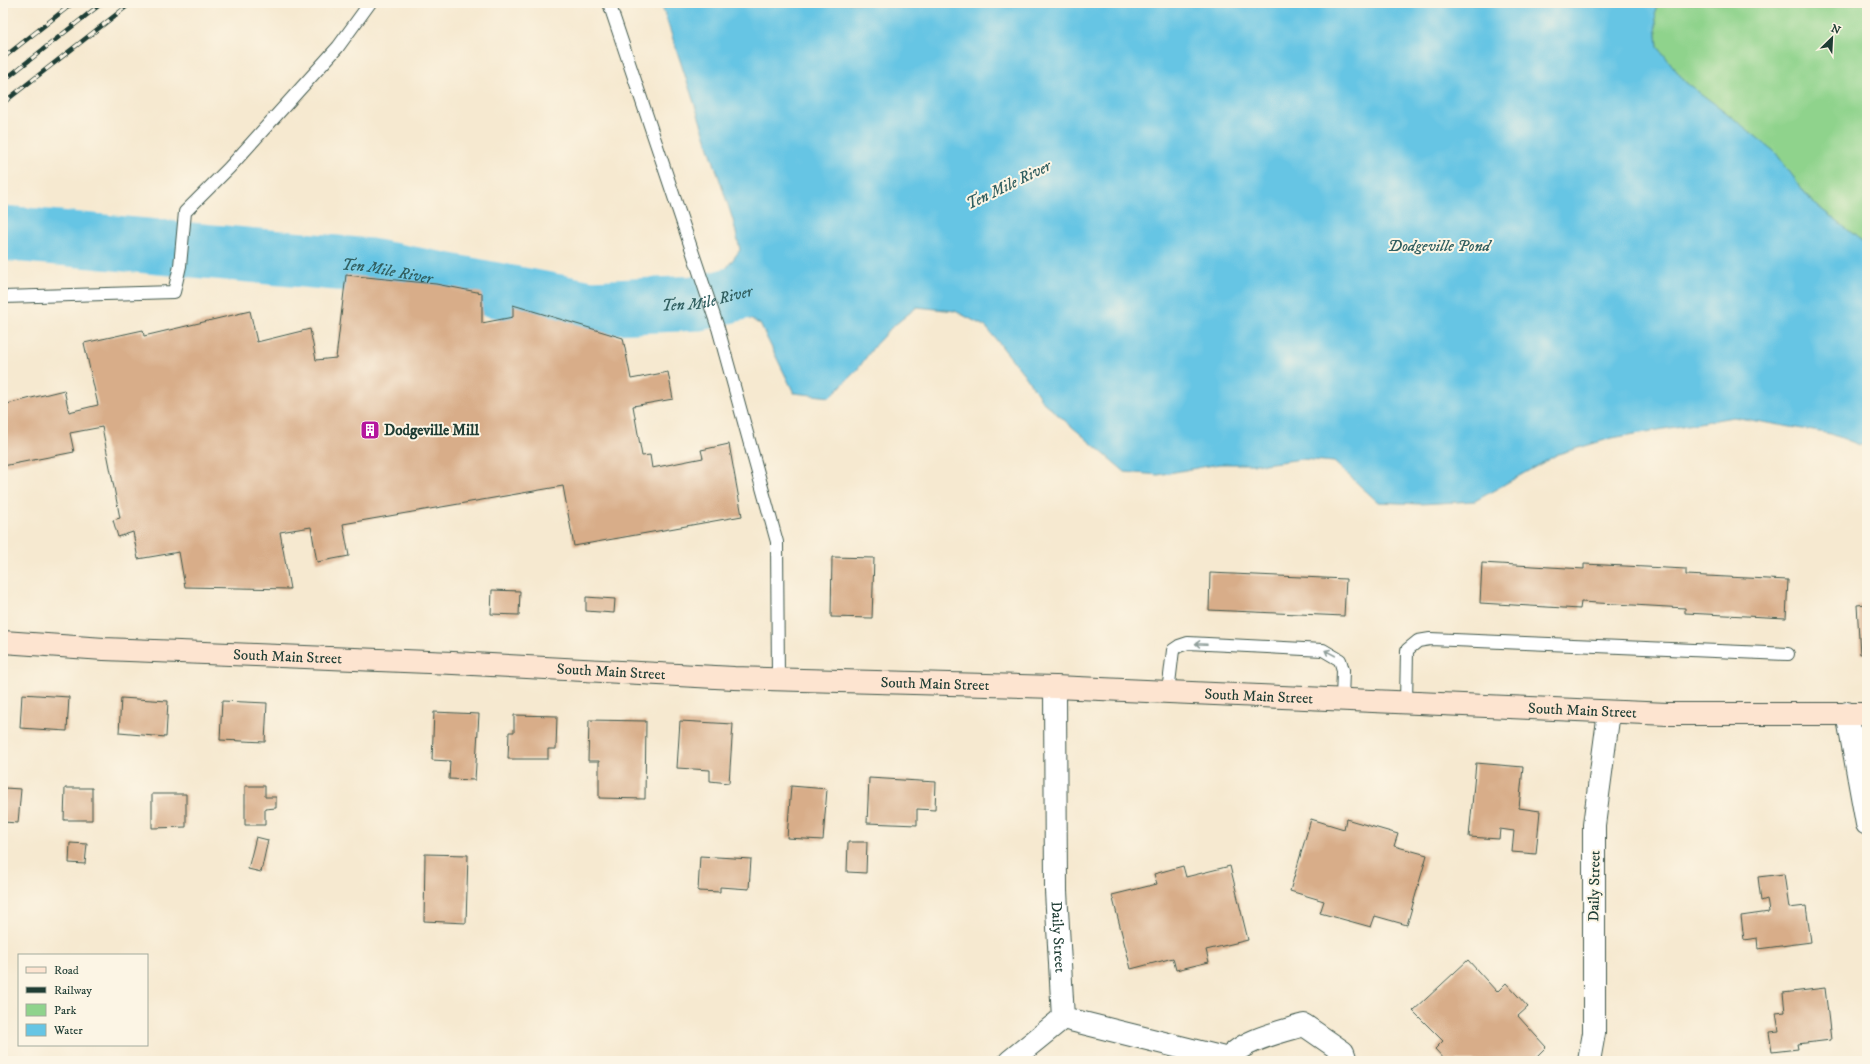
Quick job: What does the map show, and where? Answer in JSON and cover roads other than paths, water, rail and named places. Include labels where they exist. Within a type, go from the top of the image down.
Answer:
[{"type":"main road","name":"South Main Street","points":[[3,642],[112,649],[445,663],[734,678],[1055,687],[1609,712],[1668,714],[1857,713]]},
{"type":"street","name":"Daily Street","points":[[1055,687],[1056,891],[1063,1018]]},
{"type":"street","name":"Daily Street","points":[[1589,1061],[1594,1033],[1594,825],[1609,712]]},
{"type":"street","points":[[1857,713],[1867,824]]},
{"type":"street","points":[[1010,1061],[1063,1018],[1228,1060],[1242,1046],[1304,1025],[1343,1052],[1346,1061]]},
{"type":"lane","points":[[3,297],[174,292],[180,266],[185,212],[230,168],[338,47],[370,3]]},
{"type":"lane","points":[[609,3],[718,328],[777,542],[778,679]]},
{"type":"lane","points":[[1406,703],[1407,650],[1418,641],[1430,639],[1788,654]]},
{"type":"lane","points":[[1168,692],[1173,650],[1188,643],[1323,650],[1340,660],[1343,670],[1342,700]]},
{"type":"water","name":"Dodgeville Pond","points":[[661,3],[1658,3],[1655,11],[1658,47],[1685,82],[1723,110],[1775,152],[1811,201],[1867,245],[1867,444],[1860,445],[1831,434],[1733,417],[1612,438],[1558,454],[1475,501],[1420,504],[1378,502],[1334,462],[1302,459],[1264,464],[1219,464],[1158,475],[1125,472],[1043,402],[1024,374],[986,327],[955,311],[917,307],[891,328],[875,345],[857,370],[830,397],[794,393],[760,324],[743,316],[702,323],[699,303],[690,278],[722,274],[740,250],[733,220]]},
{"type":"waterway","name":"Ten Mile River","points":[[3,233],[370,266],[591,308],[699,303],[759,288],[773,282]]},
{"type":"railway","points":[[3,58],[73,3]]},
{"type":"railway","points":[[3,81],[102,3]]},
{"type":"railway","points":[[3,103],[131,3]]},
{"type":"place","name":"Dodgeville Mill","points":[[370,430]]}]
